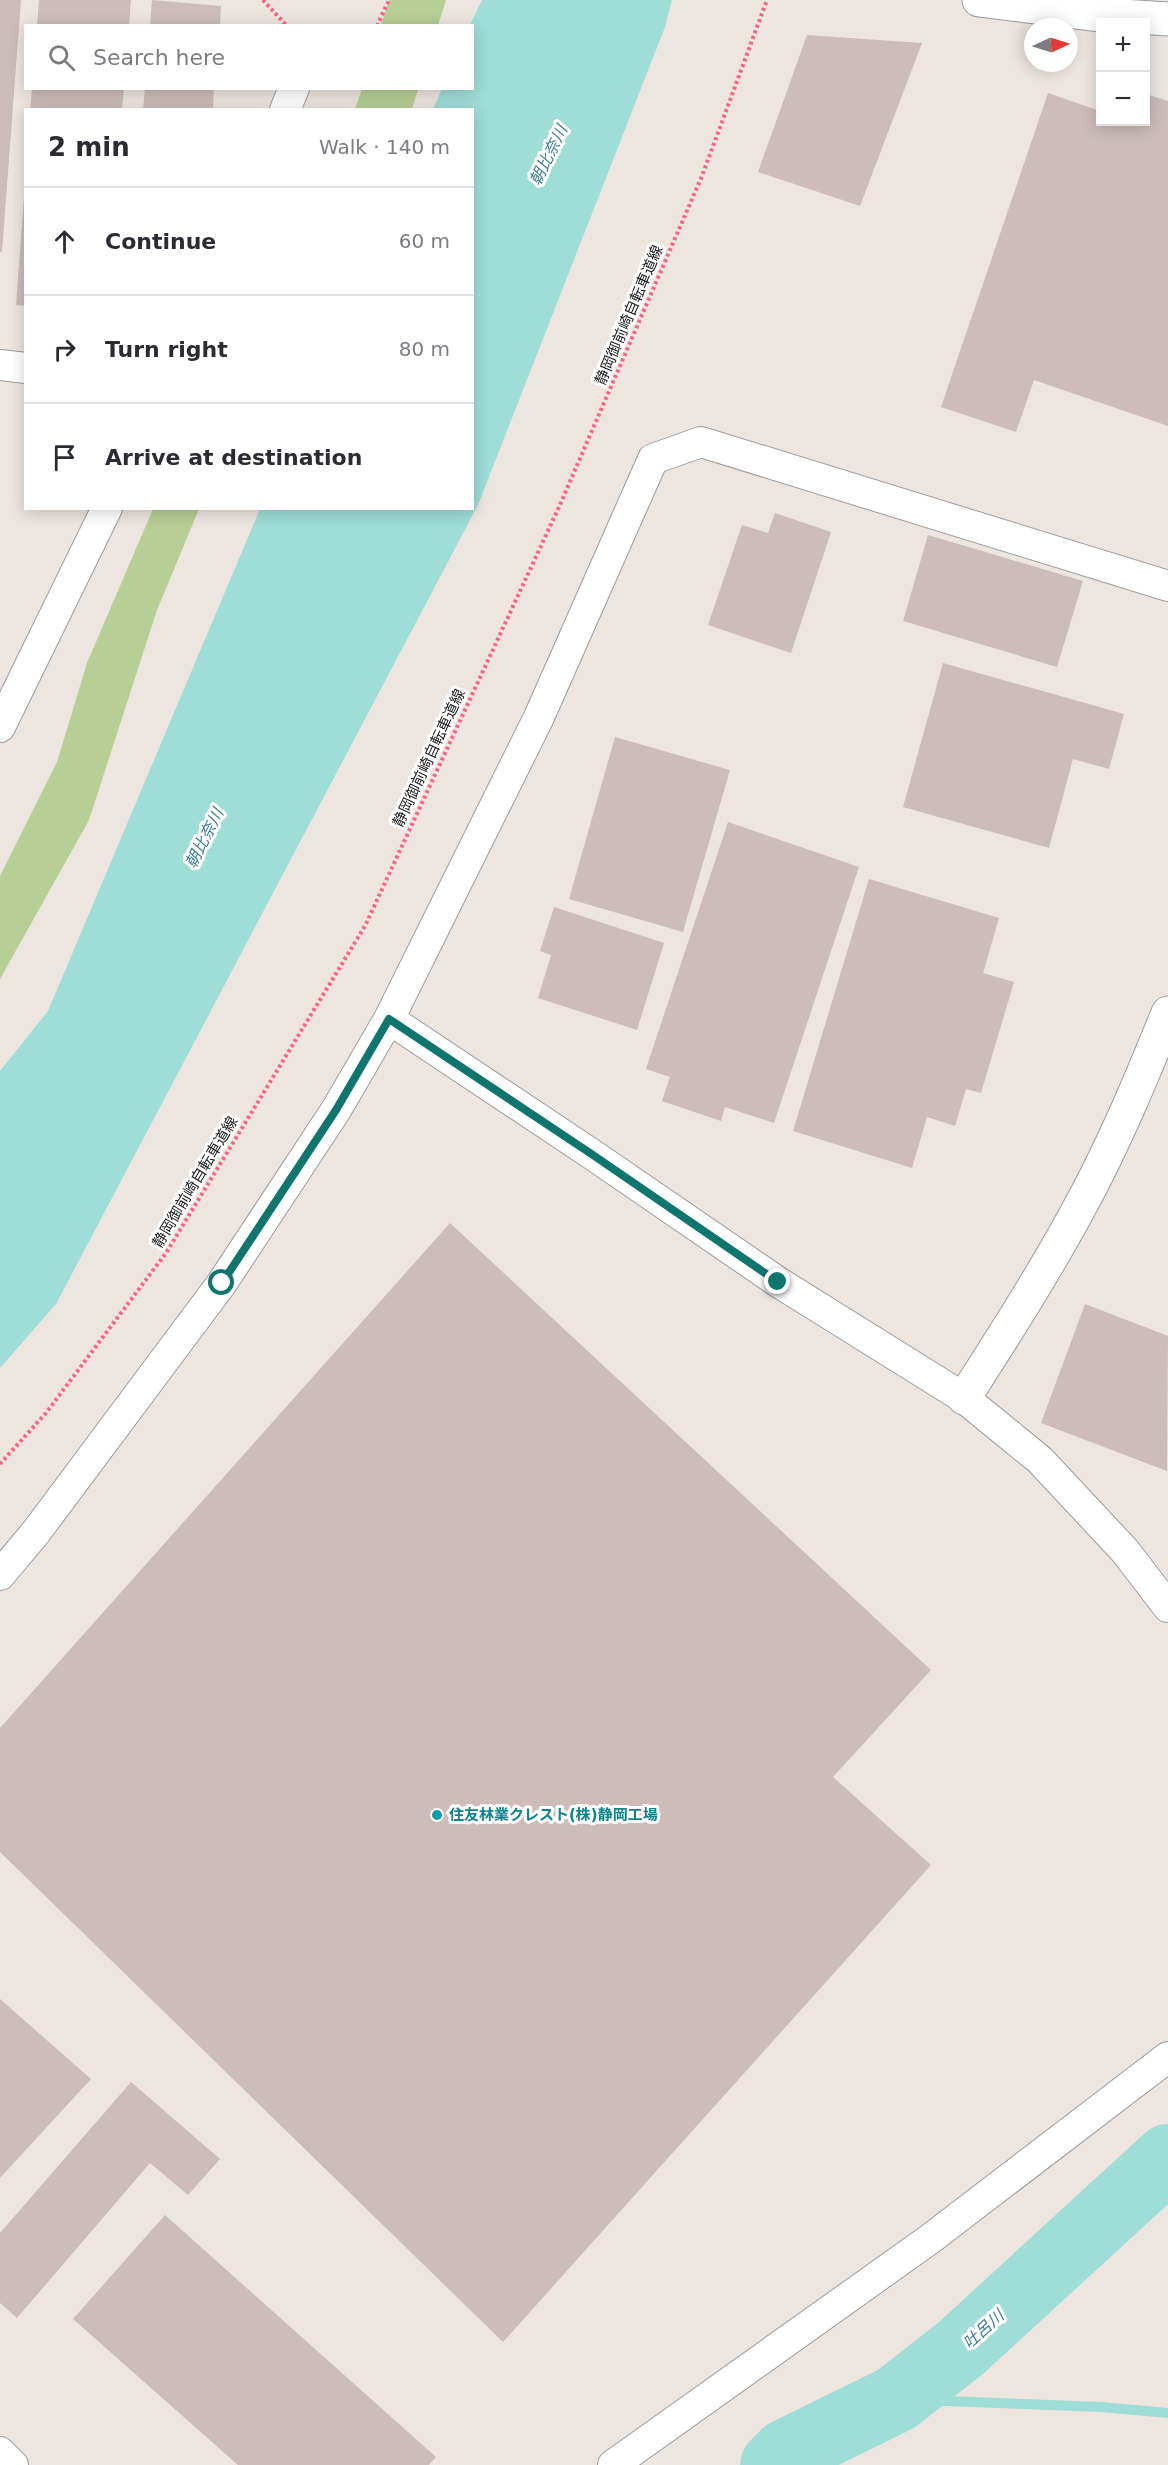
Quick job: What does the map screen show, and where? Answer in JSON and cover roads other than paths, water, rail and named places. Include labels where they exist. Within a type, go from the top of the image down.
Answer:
[{"type":"street","points":[[979,0],[1092,7],[1168,19]]},
{"type":"street","points":[[286,108],[293,90]]},
{"type":"street","points":[[0,365],[24,368]]},
{"type":"street","points":[[0,1575],[36,1532],[222,1283],[336,1110],[389,1019],[539,717],[653,459],[701,442],[1168,586]]},
{"type":"street","points":[[0,726],[106,510]]},
{"type":"street","points":[[964,1398],[1028,1297],[1082,1202],[1145,1069],[1168,1013]]},
{"type":"street","points":[[389,1019],[778,1282],[964,1398],[1040,1460],[1125,1551],[1168,1607]]},
{"type":"street","points":[[613,2465],[930,2239],[1168,2057]]},
{"type":"street","points":[[0,2452],[14,2465]]},
{"type":"water","name":"朝比奈川","points":[[482,0],[672,0],[665,27],[478,505],[56,1304],[0,1368],[0,1071],[48,1011],[260,510],[474,510],[474,108],[433,108],[442,90],[474,90],[474,24],[470,24]]},
{"type":"waterway","name":"吐呂川","points":[[774,2465],[786,2453],[896,2399],[961,2348],[1168,2158]]},
{"type":"waterway","points":[[896,2399],[1101,2407],[1168,2413]]},
{"type":"place","name":"住友林業クレスト(株)静岡工場","points":[[437,1815]]}]
